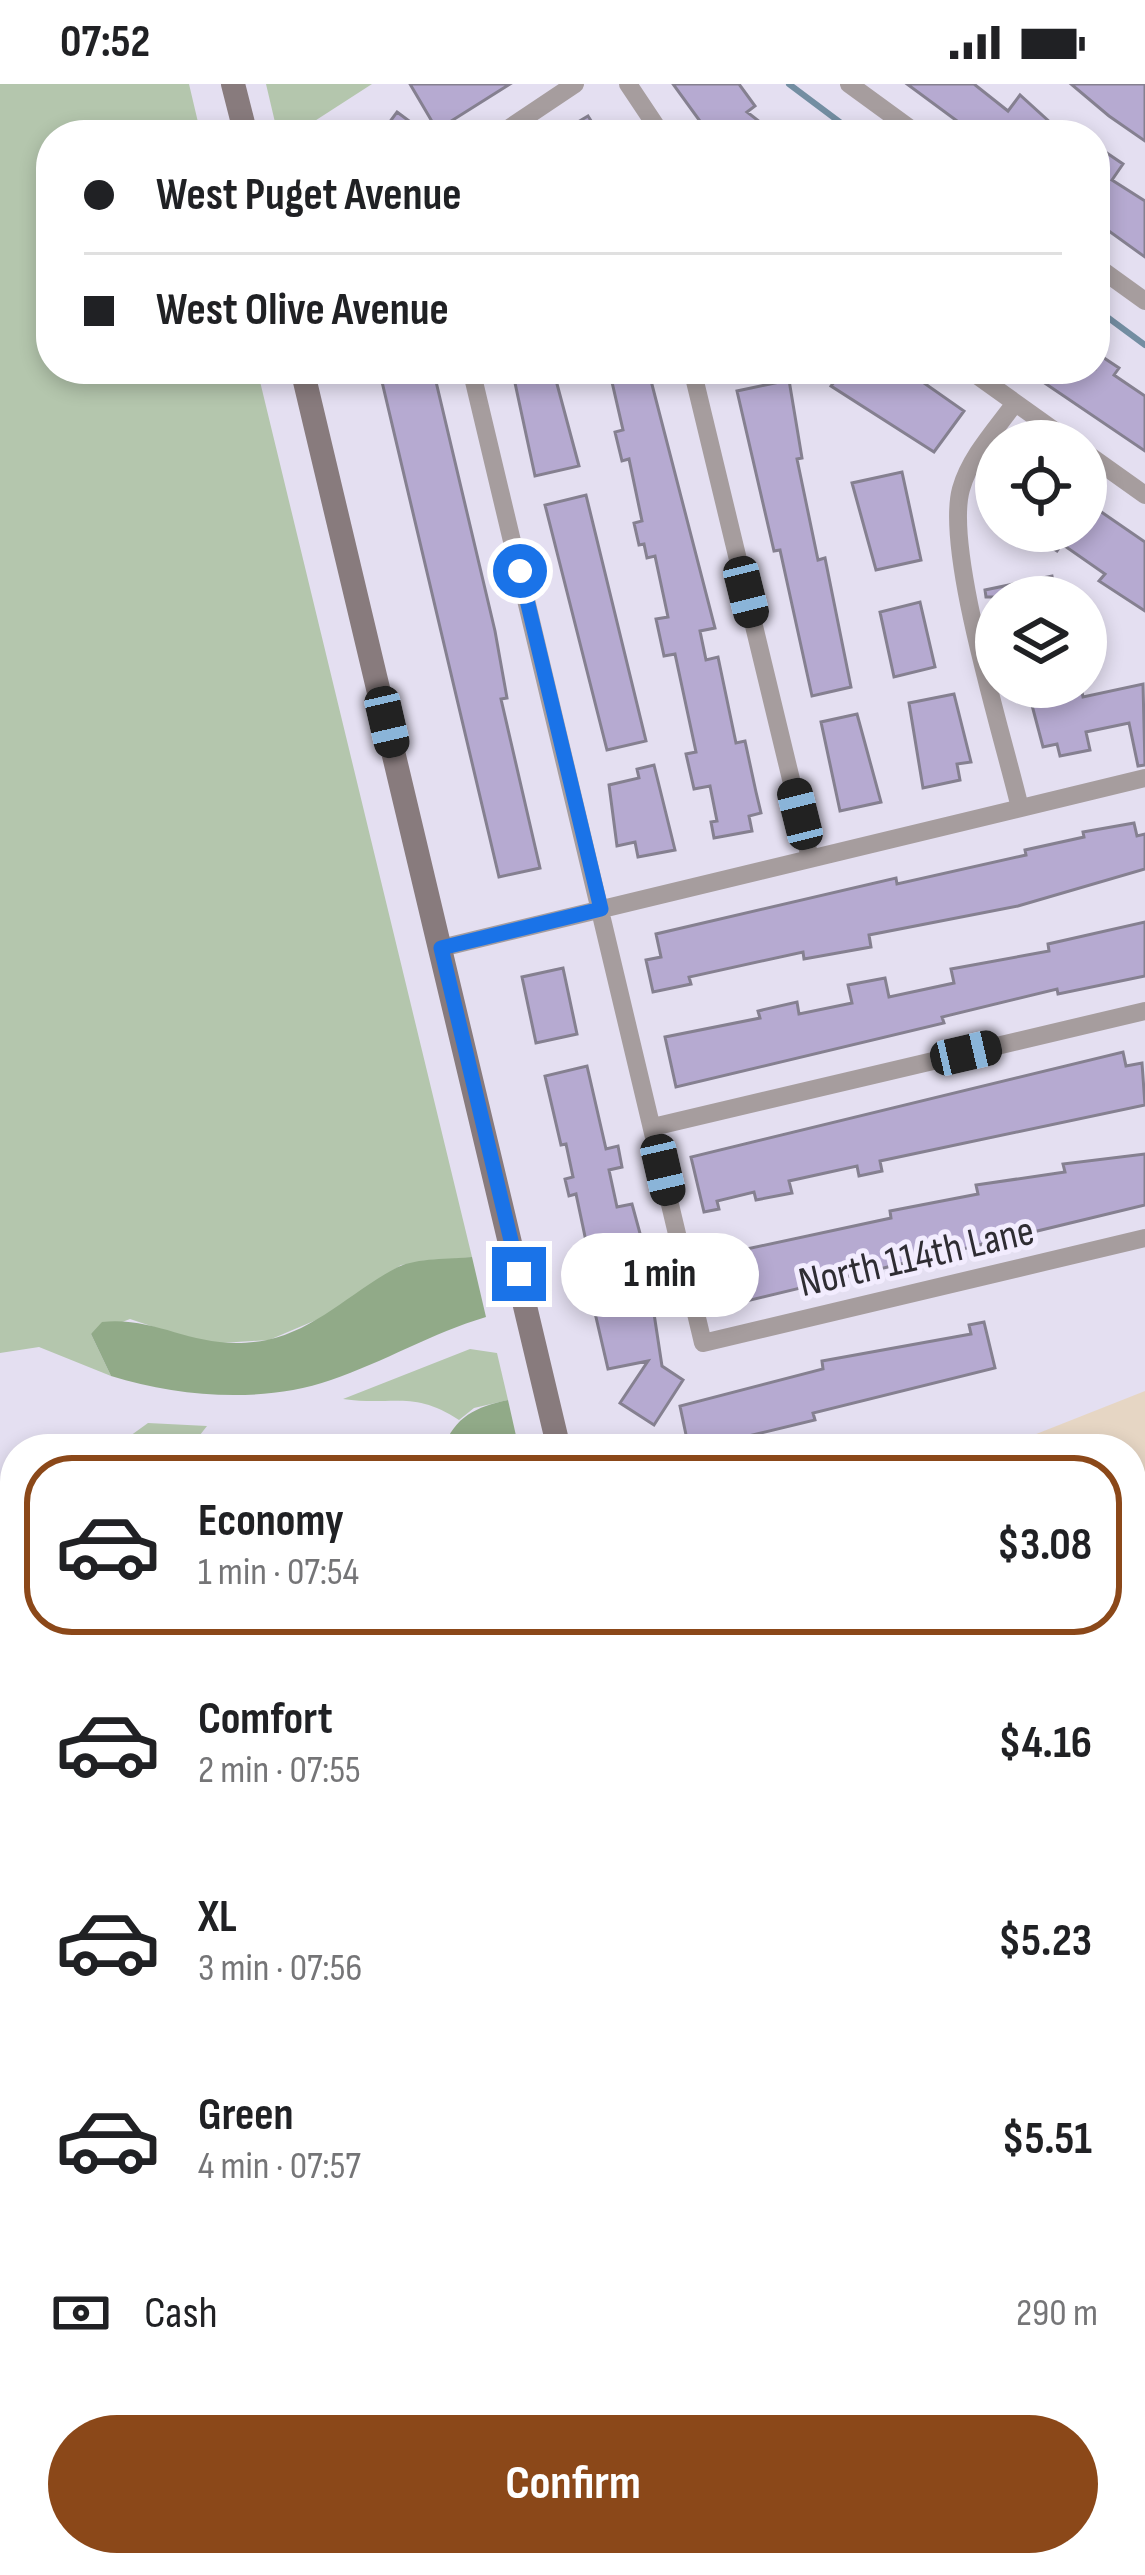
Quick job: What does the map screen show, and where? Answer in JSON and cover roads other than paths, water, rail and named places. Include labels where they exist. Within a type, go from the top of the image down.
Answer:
[{"type":"main road","points":[[233,84],[241,120]]},
{"type":"main road","points":[[306,384],[555,1434]]},
{"type":"street","points":[[521,120],[575,84]]},
{"type":"street","points":[[628,84],[652,120]]},
{"type":"street","points":[[849,84],[898,120]]},
{"type":"street","points":[[1110,276],[1145,301]]},
{"type":"street","points":[[475,384],[653,1127],[1145,1011]]},
{"type":"street","points":[[696,384],[811,859]]},
{"type":"street","points":[[989,384],[1039,420]]},
{"type":"street","points":[[1015,403],[978,453],[961,489],[957,523],[1020,808]]},
{"type":"street","points":[[1107,468],[1145,495]]},
{"type":"street","points":[[441,948],[1145,778]]},
{"type":"street","name":"North 114th Lane","points":[[653,1127],[703,1343],[1145,1238]]},
{"type":"waterway","points":[[789,84],[837,120]]},
{"type":"waterway","points":[[1110,319],[1145,345]]}]
